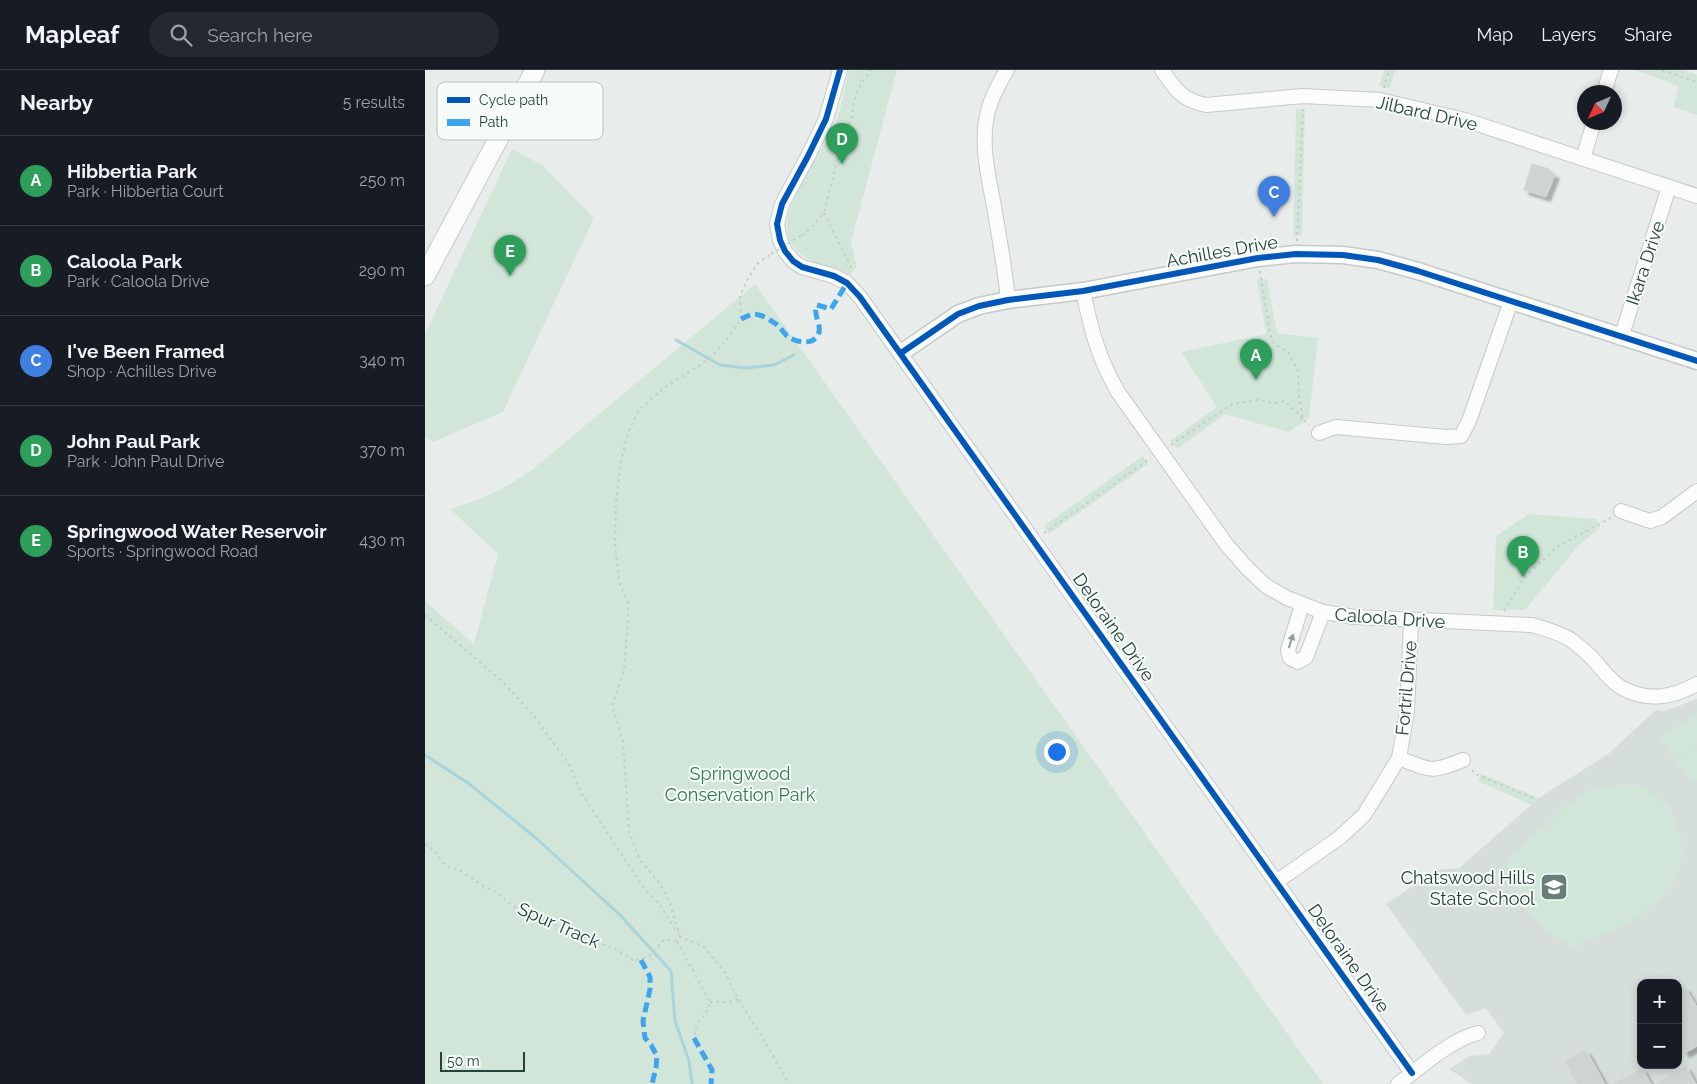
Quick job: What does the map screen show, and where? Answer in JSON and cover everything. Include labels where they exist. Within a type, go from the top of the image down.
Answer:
[{"type":"main road","points":[[529,82],[535,70]]},
{"type":"main road","points":[[425,276],[498,140]]},
{"type":"street","name":"Deloraine Drive","points":[[840,70],[826,118],[783,204],[777,224],[780,240],[785,251],[802,268],[834,276],[847,283],[860,297],[1413,1073]]},
{"type":"street","points":[[1007,70],[995,89],[988,112],[985,135],[986,164],[1006,273],[1008,300]]},
{"type":"street","name":"Jilbard Drive","points":[[1162,70],[1175,89],[1191,102],[1206,105],[1303,96],[1380,100],[1465,120],[1697,196]]},
{"type":"street","points":[[1606,85],[1611,70]]},
{"type":"street","points":[[1583,159],[1592,130]]},
{"type":"street","name":"Ikara Drive","points":[[1621,338],[1669,188]]},
{"type":"street","name":"Achilles Drive","points":[[901,353],[927,333],[958,314],[979,306],[1008,300],[1083,291],[1258,258],[1296,254],[1343,254],[1378,260],[1418,271],[1697,361]]},
{"type":"street","name":"Caloola Drive","points":[[1083,291],[1090,329],[1096,347],[1118,392],[1226,544],[1265,586],[1302,605],[1323,612],[1355,617],[1531,625],[1551,630],[1569,639],[1590,656],[1623,689],[1643,695],[1661,698],[1679,693],[1697,684]]},
{"type":"street","points":[[1319,433],[1336,427],[1446,437],[1461,436],[1469,421],[1511,301]]},
{"type":"street","points":[[1621,511],[1650,521],[1662,517],[1697,491]]},
{"type":"street","points":[[1302,605],[1288,650],[1290,658],[1298,662],[1306,658],[1323,612]]},
{"type":"street","name":"Fortril Drive","points":[[1276,882],[1339,838],[1364,815],[1399,758],[1407,712],[1411,621]]},
{"type":"street","points":[[1399,758],[1428,770],[1441,769],[1463,760]]},
{"type":"street","points":[[1397,1084],[1456,1042],[1469,1035],[1478,1033]]},
{"type":"path","points":[[680,937],[671,906],[660,884],[640,860],[629,832],[623,740],[611,706],[624,670],[628,603],[619,582],[615,543],[616,501],[621,461],[628,433],[639,410],[664,388],[699,366],[716,352],[729,337],[741,319],[740,296],[757,264],[802,236],[811,229],[824,213],[841,144],[852,117],[857,88],[871,70]]},
{"type":"path","points":[[1380,100],[1389,70]]},
{"type":"path","points":[[1662,70],[1697,82]]},
{"type":"path","points":[[1296,254],[1303,96]]},
{"type":"path","points":[[824,213],[855,275],[847,283]]},
{"type":"path","points":[[1258,258],[1270,333],[1274,344],[1288,352],[1298,371],[1299,397],[1303,420],[1319,433]]},
{"type":"path","points":[[1497,624],[1524,578],[1558,546],[1608,520],[1621,511]]},
{"type":"path","points":[[425,616],[505,684],[533,715],[569,764],[581,793],[643,887],[659,904],[680,937],[703,946],[725,973],[789,1084]]},
{"type":"path","points":[[1463,760],[1475,774],[1536,799]]},
{"type":"path","points":[[680,937],[677,940],[710,1002],[706,1013],[697,1023],[694,1038]]},
{"type":"path","points":[[710,1002],[728,1003],[738,998]]},
{"type":"shaded area","name":"Chatswood Hills State School","points":[[1697,699],[1697,1084],[1472,1084],[1449,1069],[1470,1056],[1489,1054],[1504,1033],[1486,1008],[1466,1015],[1386,904],[1437,870],[1459,868],[1539,798],[1608,754],[1656,710],[1665,711]]},
{"type":"green space","points":[[849,70],[897,70],[851,242],[857,267],[850,275],[814,262],[801,255],[795,249],[788,236],[787,220],[800,185],[836,122]]},
{"type":"green space","points":[[1384,70],[1395,70],[1390,88],[1379,86]]},
{"type":"green space","points":[[1635,70],[1684,70],[1697,75],[1697,115],[1673,107],[1679,86]]},
{"type":"green space","points":[[1296,109],[1305,109],[1302,235],[1293,236]]},
{"type":"green space","points":[[512,149],[542,165],[594,218],[503,412],[433,442],[425,437],[425,334]]},
{"type":"green space","points":[[1267,279],[1277,333],[1318,338],[1309,418],[1288,432],[1225,414],[1177,449],[1170,441],[1217,407],[1181,352],[1266,334],[1257,280]]},
{"type":"green space","name":"Springwood Conservation Park","points":[[755,284],[1323,1084],[425,1084],[425,601],[474,644],[498,554],[450,509],[493,493],[533,469]]},
{"type":"green space","points":[[1143,456],[1148,464],[1049,534],[1044,526]]},
{"type":"green space","points":[[1529,514],[1596,519],[1600,528],[1579,545],[1525,610],[1493,610],[1496,536]]},
{"type":"green space","points":[[1697,713],[1697,745],[1676,760],[1660,738]]},
{"type":"green space","points":[[1697,747],[1697,780],[1692,783],[1676,761]]},
{"type":"green space","points":[[1481,774],[1539,798],[1531,805],[1478,781]]},
{"type":"green space","points":[[1609,786],[1642,787],[1668,805],[1681,838],[1682,858],[1675,880],[1659,900],[1631,922],[1573,947],[1546,931],[1520,902],[1505,872],[1513,853],[1583,793]]},
{"type":"building","points":[[1532,164],[1549,169],[1549,172],[1555,174],[1546,197],[1524,190]]},
{"type":"building","points":[[1685,987],[1697,1007],[1697,1046],[1685,1053],[1682,1048],[1682,989]]},
{"type":"building","points":[[1586,1050],[1605,1084],[1578,1084],[1565,1061]]},
{"type":"building","points":[[1686,1066],[1696,1084],[1655,1084],[1682,1069]]},
{"type":"building","points":[[1643,1069],[1651,1084],[1613,1084]]},
{"type":"waterway","points":[[676,340],[720,365],[746,368],[774,365],[794,355]]},
{"type":"waterway","points":[[425,755],[468,783],[536,838],[620,915],[671,971],[675,1021],[689,1061],[692,1084]]},
{"type":"marked path","points":[[741,319],[757,314],[775,323],[790,338],[803,342],[812,341],[819,331],[816,312],[817,305],[831,309],[847,283]]},
{"type":"marked path","points":[[641,960],[650,977],[650,989],[643,1021],[645,1038],[657,1056],[652,1084]]},
{"type":"marked path","points":[[694,1038],[712,1070],[711,1084]]},
{"type":"cycle path","points":[[840,70],[826,119],[782,204],[777,224],[780,240],[785,251],[793,261],[802,267],[834,276],[847,283],[860,297],[1412,1073]]},
{"type":"cycle path","points":[[901,353],[958,314],[979,306],[1008,300],[1083,291],[1258,258],[1296,254],[1343,255],[1378,260],[1418,271],[1697,361]]},
{"type":"place","name":"John Paul Park","points":[[842,164]]},
{"type":"place","name":"I've Been Framed","points":[[1274,217]]},
{"type":"place","name":"Springwood Water Reservoir","points":[[510,276]]},
{"type":"place","name":"Hibbertia Park","points":[[1256,380]]},
{"type":"place","name":"Caloola Park","points":[[1523,577]]},
{"type":"place","name":"Chatswood Hills State School","points":[[1554,887]]}]
